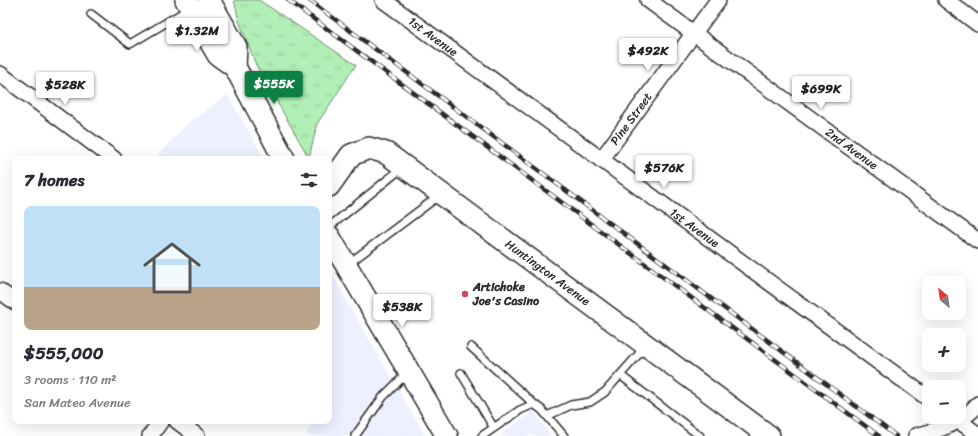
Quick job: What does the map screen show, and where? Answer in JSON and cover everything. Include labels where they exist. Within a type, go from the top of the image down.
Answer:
[{"type":"street","name":"1st Avenue","points":[[383,0],[922,394]]},
{"type":"street","name":"2nd Avenue","points":[[648,0],[978,241]]},
{"type":"street","name":"Pine Street","points":[[601,160],[718,0]]},
{"type":"street","points":[[946,0],[978,24]]},
{"type":"street","points":[[195,3],[236,47],[235,67],[282,156]]},
{"type":"street","points":[[0,74],[110,156]]},
{"type":"street","name":"Huntington Avenue","points":[[332,182],[351,155],[369,148],[386,153],[769,436]]},
{"type":"street","points":[[332,241],[447,436]]},
{"type":"street","points":[[0,291],[12,300]]},
{"type":"street","points":[[966,414],[975,408],[978,404]]},
{"type":"street","points":[[150,436],[158,424]]},
{"type":"street","points":[[181,424],[197,436]]},
{"type":"street","points":[[916,436],[939,430],[949,424]]},
{"type":"street","points":[[964,424],[978,435]]},
{"type":"lane","points":[[91,14],[130,44],[195,3]]},
{"type":"lane","points":[[332,225],[404,166]]},
{"type":"lane","points":[[346,265],[441,194]]},
{"type":"lane","points":[[547,416],[571,405],[590,402],[605,392],[647,345]]},
{"type":"lane","points":[[471,347],[542,410],[564,436]]},
{"type":"lane","points":[[355,436],[383,397],[408,371]]},
{"type":"lane","points":[[461,373],[494,428]]},
{"type":"lane","points":[[620,375],[700,436]]},
{"type":"lane","points":[[482,436],[520,410],[534,404]]},
{"type":"shaded area","points":[[227,95],[263,156],[157,156],[187,124]]},
{"type":"shaded area","points":[[332,275],[425,436],[305,436],[312,424],[332,424]]},
{"type":"shaded area","points":[[534,411],[550,436],[498,436]]},
{"type":"green space","points":[[234,0],[259,0],[356,65],[317,124],[309,156],[308,156],[256,65],[239,21]]},
{"type":"railway","points":[[288,0],[879,436]]},
{"type":"railway","points":[[309,0],[896,436]]},
{"type":"place","name":"Artichoke Joe's Casino","points":[[465,294]]}]
